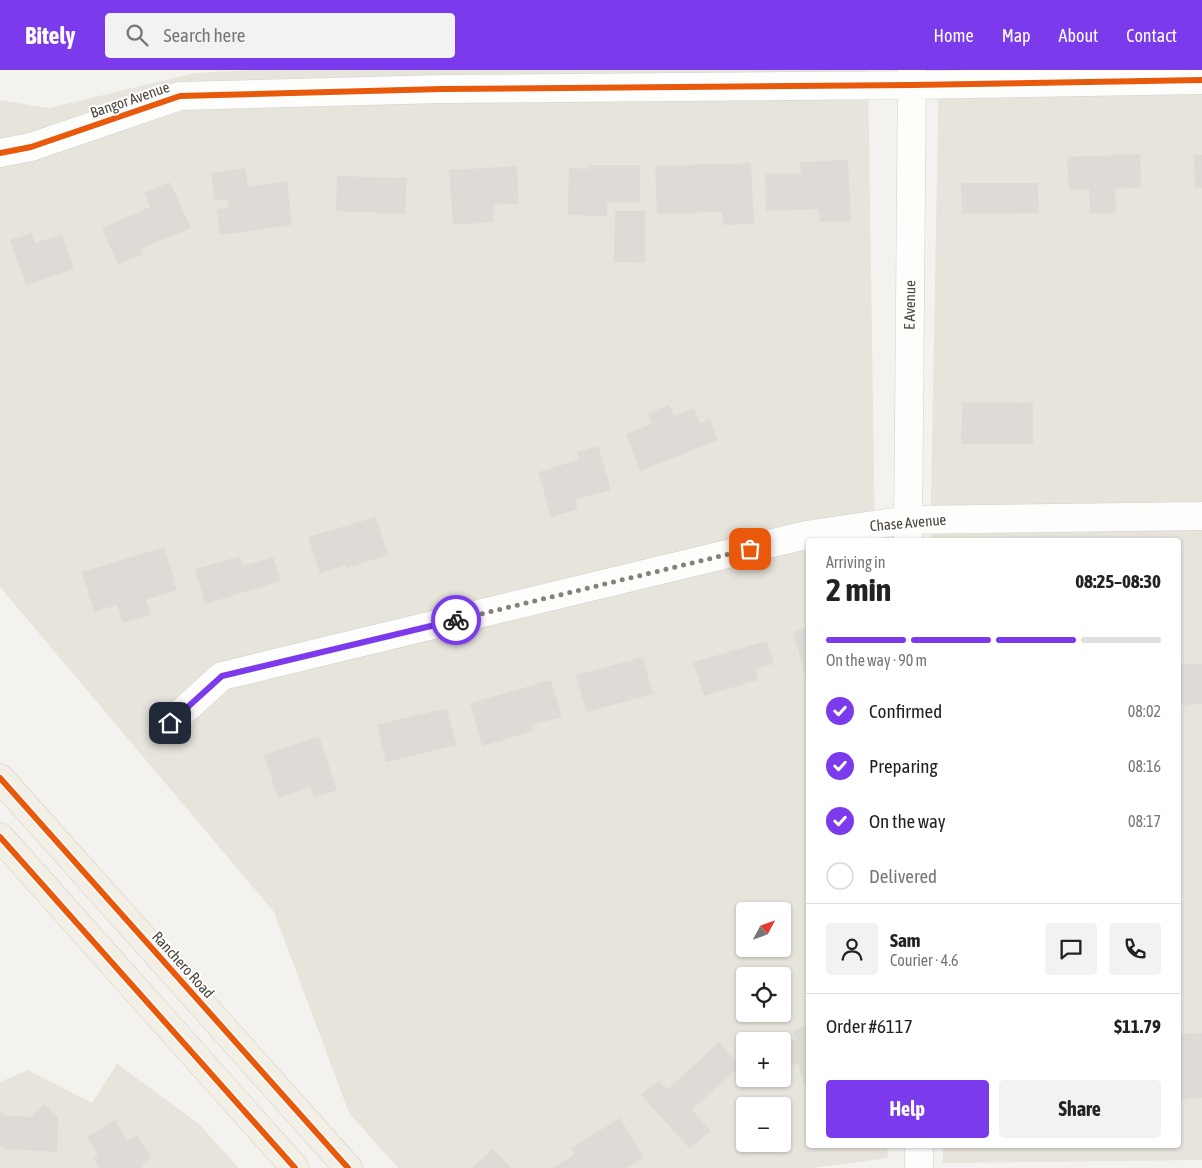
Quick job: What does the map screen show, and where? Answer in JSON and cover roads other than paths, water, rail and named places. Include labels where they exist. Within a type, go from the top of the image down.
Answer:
[{"type":"main road","name":"Ranchero Road","points":[[0,778],[348,1168]]},
{"type":"main road","points":[[0,837],[295,1168]]},
{"type":"street","name":"Bangor Avenue","points":[[0,153],[31,147],[180,96],[912,78],[1202,80]]},
{"type":"street","name":"E Avenue","points":[[908,530],[912,78]]},
{"type":"street","name":"Chase Avenue","points":[[170,723],[222,676],[806,535],[1202,516]]},
{"type":"street","points":[[918,1148],[919,1168]]}]
